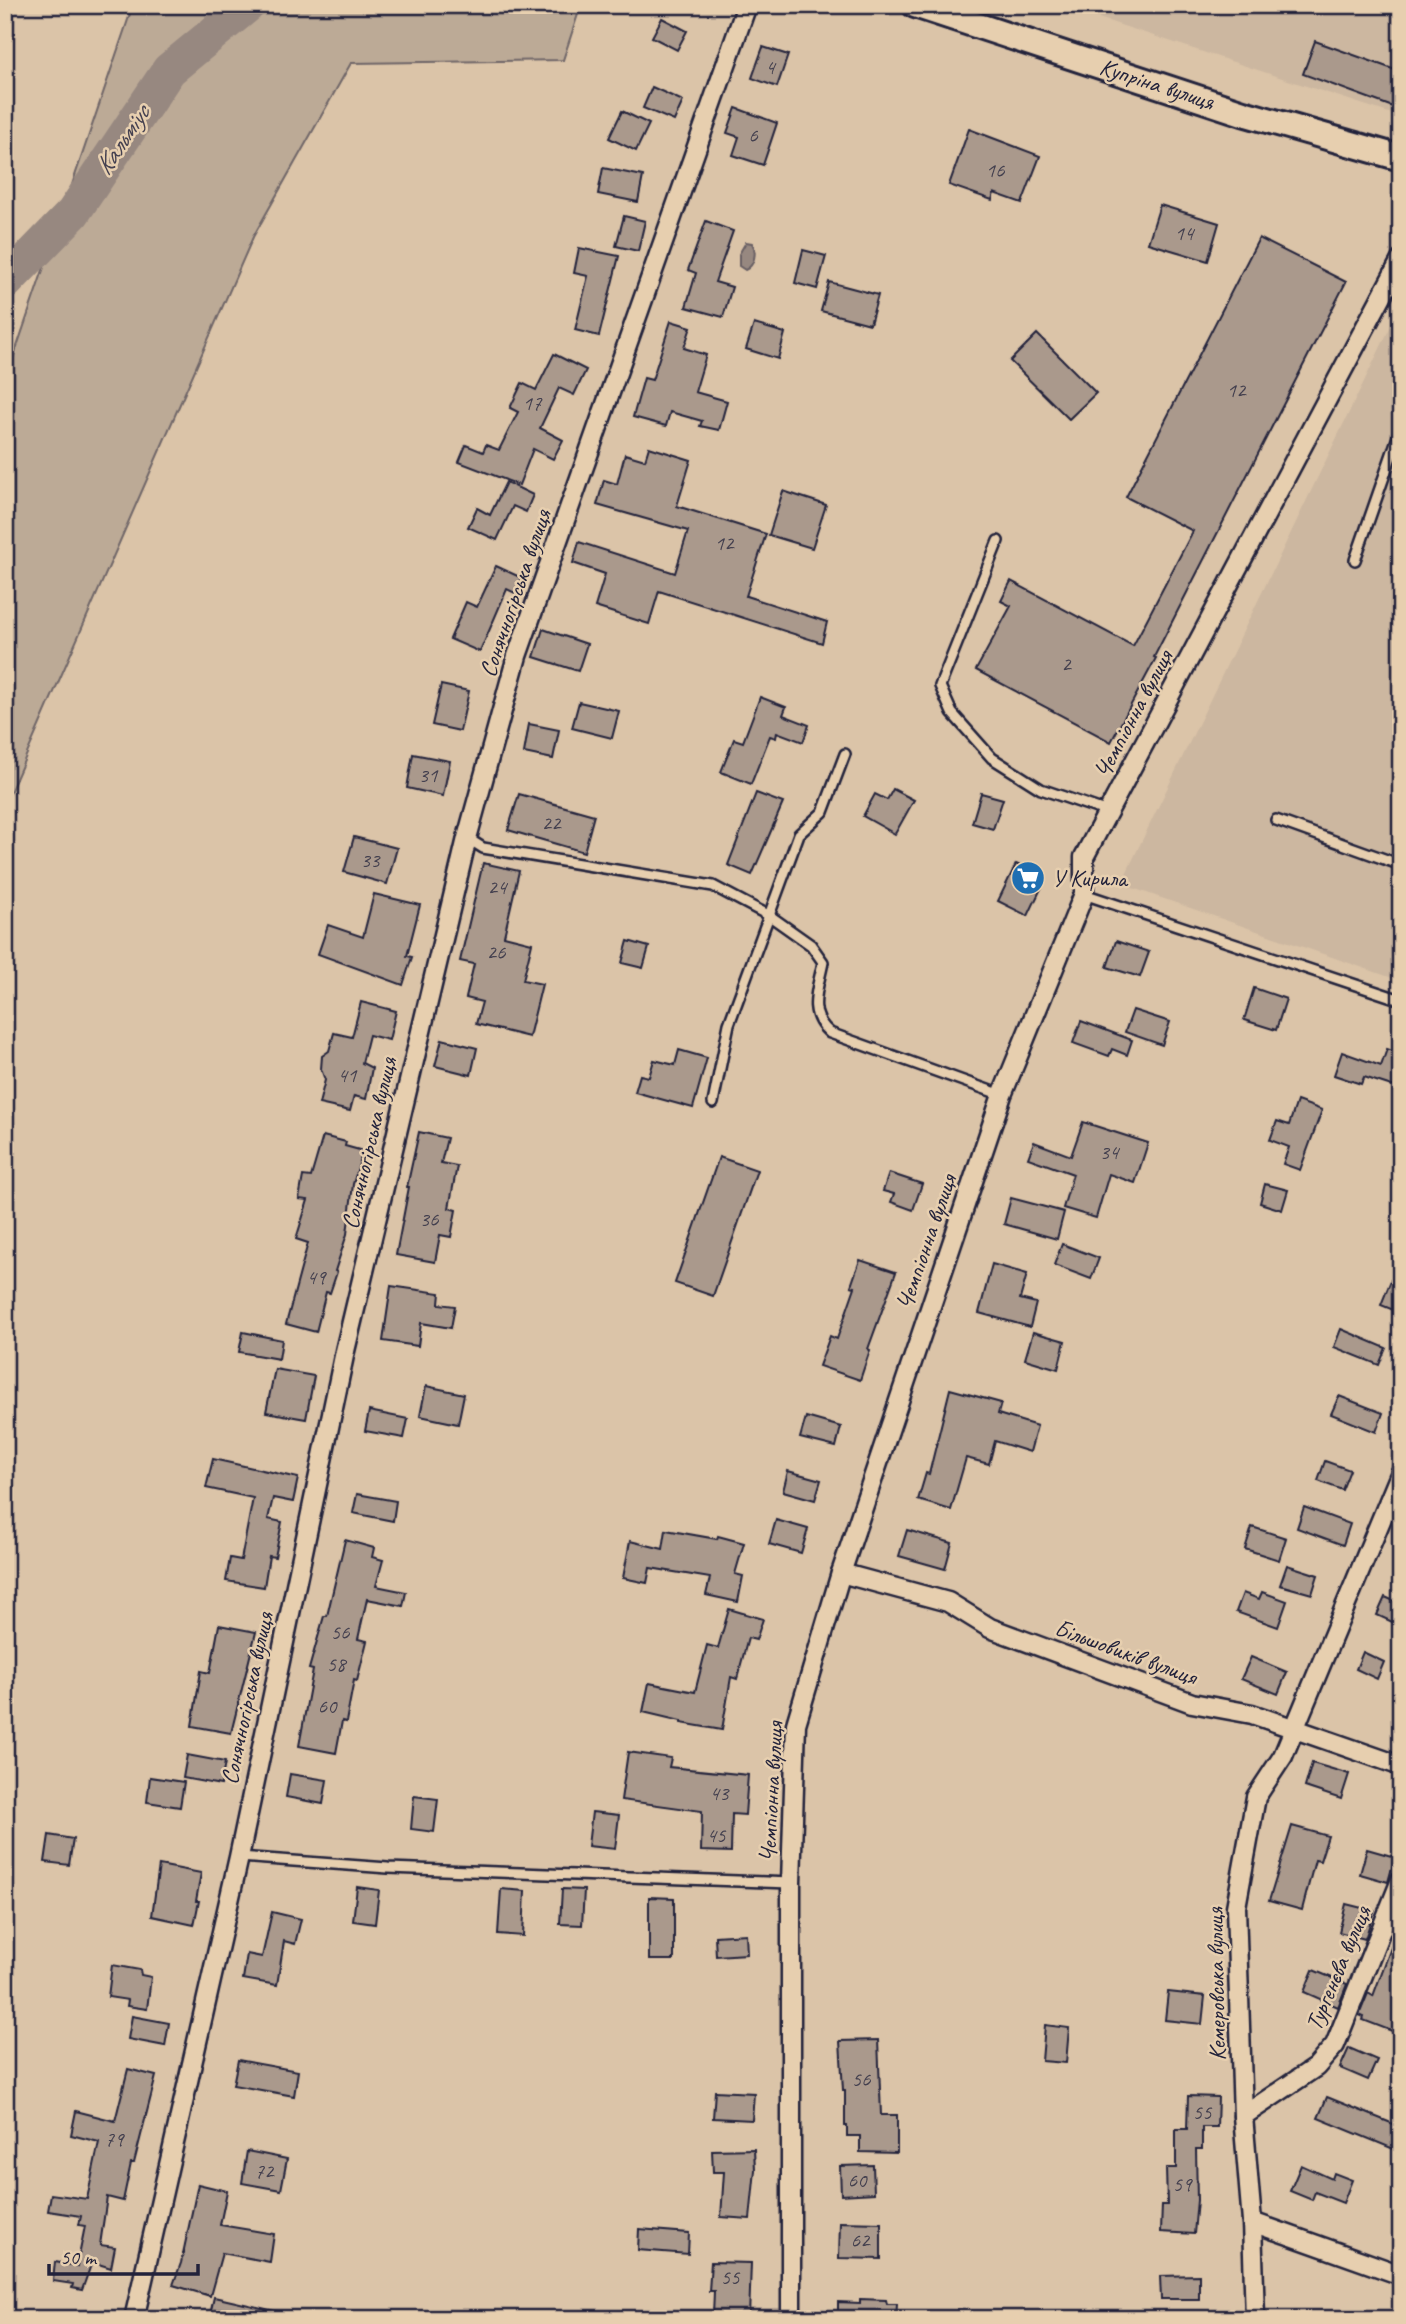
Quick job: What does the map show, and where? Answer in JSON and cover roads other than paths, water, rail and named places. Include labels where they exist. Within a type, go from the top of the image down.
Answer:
[{"type":"main road","name":"Купріна вулиця","points":[[915,5],[1243,113],[1401,158]]},
{"type":"street","name":"Сонячногірська вулиця","points":[[134,2319],[239,1857],[345,1351],[467,838],[517,656],[747,5]]},
{"type":"street","name":"Чемпіонна вулиця","points":[[791,2319],[791,1883],[796,1724],[841,1573],[1002,1094],[1084,894],[1084,857],[1401,260]]},
{"type":"street","name":"Кемеровська вулиця","points":[[1255,2319],[1252,2222],[1243,2116],[1236,1907],[1256,1797],[1283,1756],[1401,1472]]},
{"type":"street","name":"Більшовиків вулиця","points":[[841,1573],[948,1602],[990,1628],[1192,1703],[1252,1714],[1401,1766]]},
{"type":"street","name":"Тургенєва вулиця","points":[[1243,2116],[1315,2067],[1335,2045],[1401,1880]]},
{"type":"street","points":[[1252,2222],[1400,2272]]},
{"type":"lane","points":[[1355,560],[1401,428]]},
{"type":"lane","points":[[998,541],[940,687],[952,713],[992,758],[1041,789],[1108,812]]},
{"type":"lane","points":[[713,1102],[729,1024],[799,834],[823,812],[845,754]]},
{"type":"lane","points":[[1276,820],[1401,865]]},
{"type":"lane","points":[[467,838],[483,848],[713,886],[770,916],[811,945],[823,962],[815,1010],[819,1024],[830,1033],[1002,1094]]},
{"type":"lane","points":[[1084,894],[1401,1000]]},
{"type":"lane","points":[[239,1857],[388,1868],[791,1883]]},
{"type":"waterway","name":"Кальміус","points":[[5,283],[73,213],[169,70],[248,5]]},
{"type":"place","name":"У Кирила","points":[[1028,878]]}]
